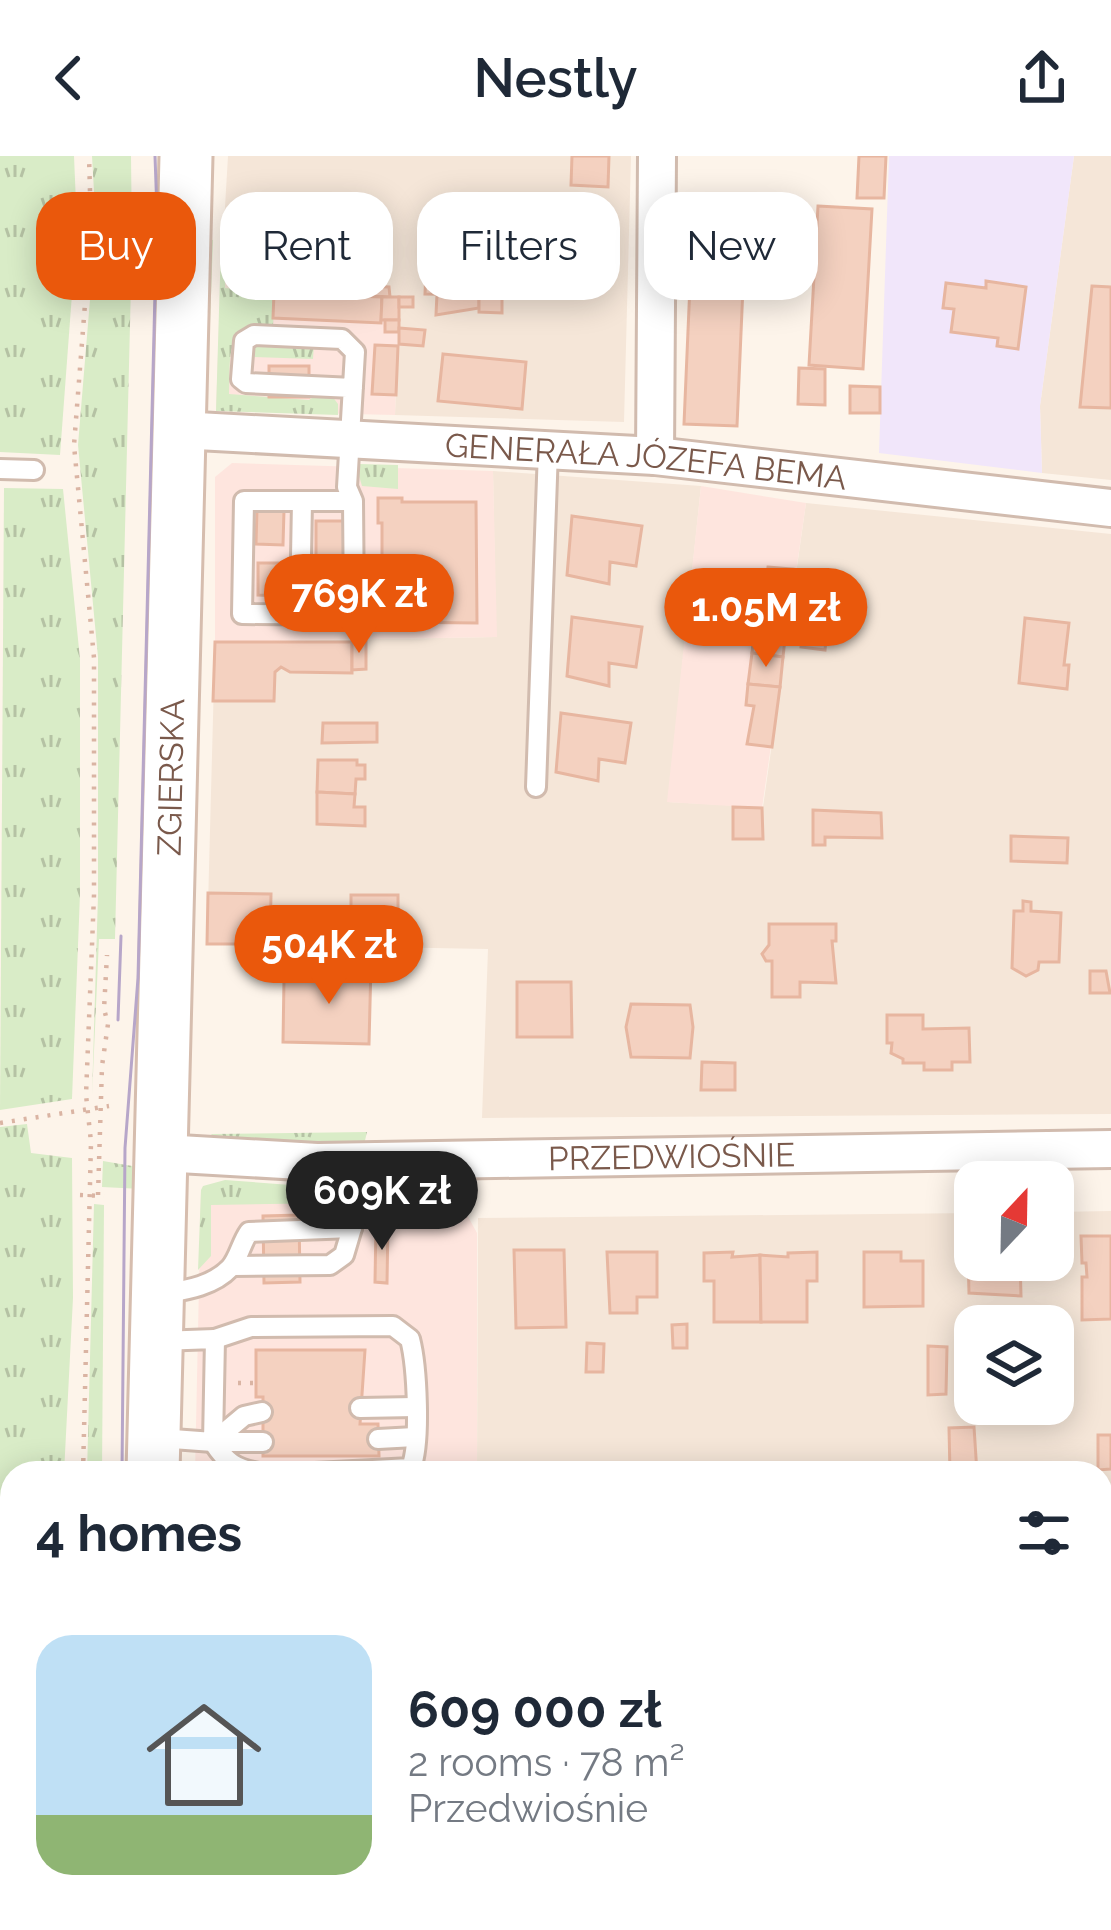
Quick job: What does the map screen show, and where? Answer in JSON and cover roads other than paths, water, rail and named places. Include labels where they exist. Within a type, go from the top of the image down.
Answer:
[{"type":"main road","name":"ZGIERSKA","points":[[154,1456],[186,156]]},
{"type":"street","points":[[655,456],[657,156]]},
{"type":"street","name":"GENERAŁA JÓZEFA BEMA","points":[[179,430],[655,456],[1111,508]]},
{"type":"street","name":"PRZEDWIOŚNIE","points":[[162,1153],[348,1161],[1111,1149]]},
{"type":"lane","points":[[353,388],[241,380],[244,341],[254,335],[342,339],[355,352],[353,388],[347,487],[353,502],[353,615],[242,614],[244,501],[353,502]]},
{"type":"lane","points":[[536,787],[548,450]]},
{"type":"lane","points":[[0,469],[34,470]]},
{"type":"lane","points":[[300,614],[302,501]]},
{"type":"lane","points":[[158,1318],[233,1266],[330,1265],[344,1255],[352,1228],[348,1161]]},
{"type":"lane","points":[[233,1266],[249,1232],[352,1228]]},
{"type":"lane","points":[[158,1318],[215,1340],[261,1327],[400,1328],[412,1344],[414,1461]]},
{"type":"lane","points":[[215,1340],[213,1442],[226,1461]]},
{"type":"lane","points":[[360,1408],[415,1406]]},
{"type":"lane","points":[[213,1442],[244,1416],[262,1412]]},
{"type":"lane","points":[[379,1439],[415,1438]]},
{"type":"lane","points":[[154,1456],[213,1442],[263,1442]]},
{"type":"tram line","points":[[122,1461],[125,1148],[138,978],[155,156]]},
{"type":"tram line","points":[[118,1020],[121,936]]}]
